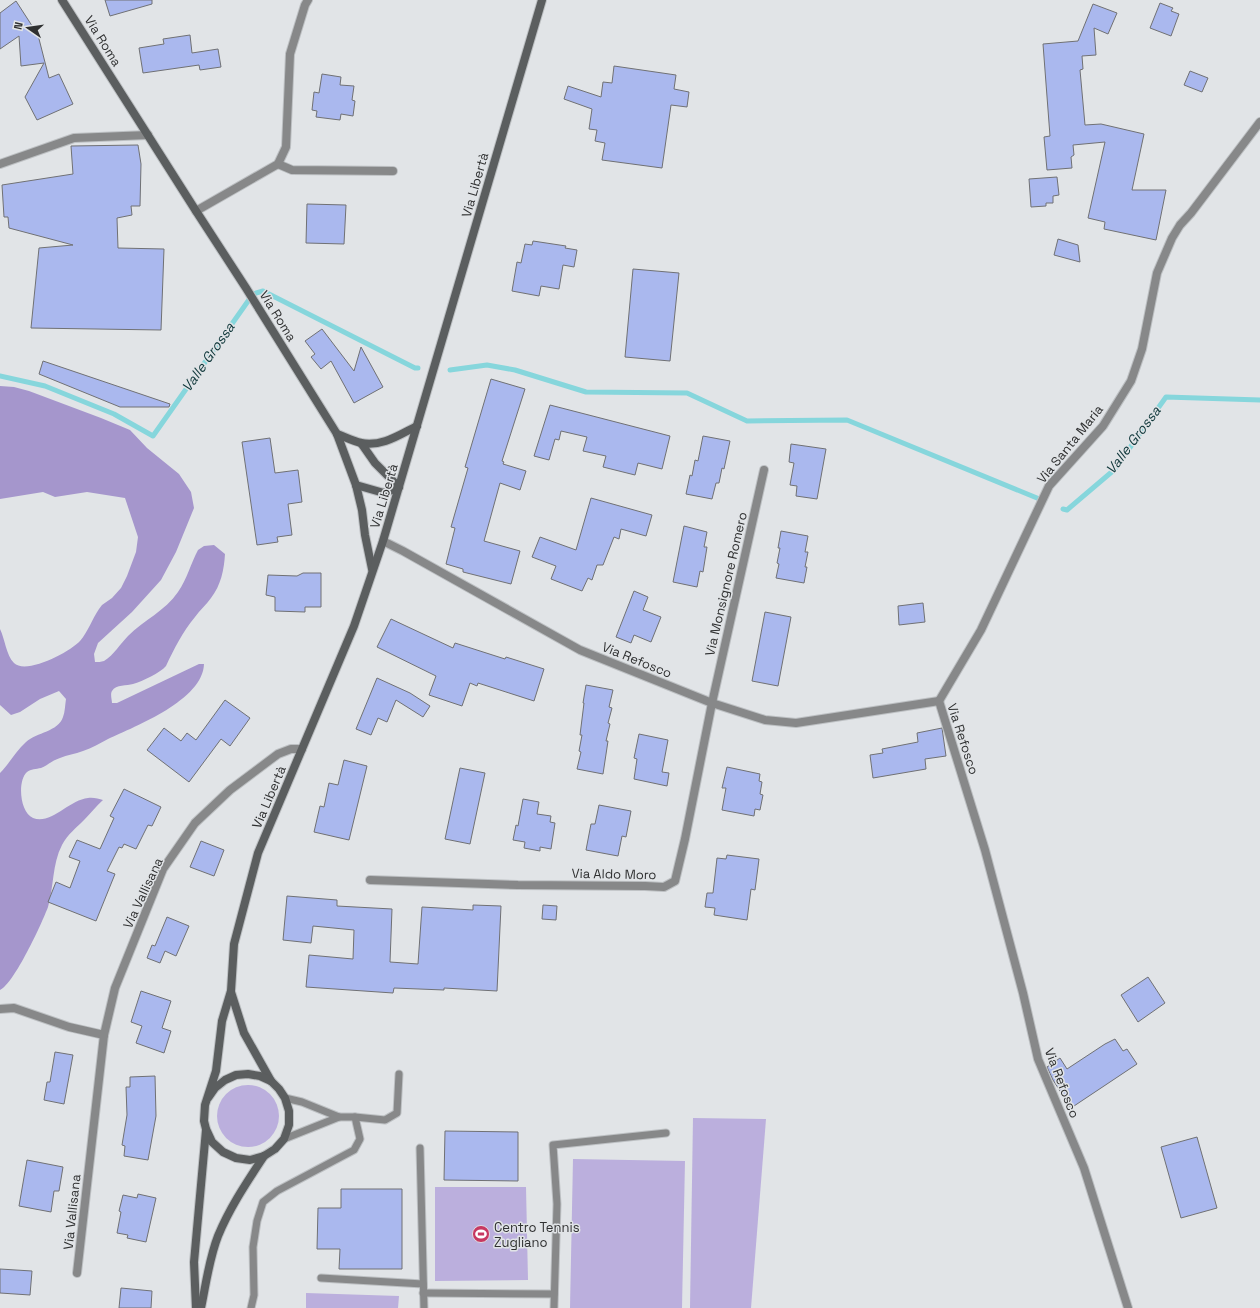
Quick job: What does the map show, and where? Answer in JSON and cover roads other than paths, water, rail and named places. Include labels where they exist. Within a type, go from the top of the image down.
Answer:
[{"type":"main road","name":"Via Roma","points":[[62,0],[246,288],[337,434],[356,485],[362,510],[372,570]]},
{"type":"main road","name":"Via Libertà","points":[[208,1098],[216,1071],[222,1021],[231,991],[234,944],[258,853],[354,626],[383,541],[542,0]]},
{"type":"main road","points":[[337,434],[361,443],[378,444],[417,426]]},
{"type":"main road","points":[[356,485],[384,493],[399,487],[375,463],[361,443]]},
{"type":"main road","name":"Via Libertà","points":[[231,991],[244,1033],[271,1081]]},
{"type":"main road","points":[[196,1308],[194,1262],[206,1129],[204,1113],[208,1098],[215,1088],[225,1080],[236,1075],[248,1074],[260,1076],[271,1081],[279,1088],[285,1098],[289,1111],[289,1126],[284,1139],[275,1149],[264,1156],[250,1160],[236,1158],[223,1152],[212,1142],[206,1129]]},
{"type":"main road","points":[[201,1308],[210,1264],[218,1237],[238,1196],[264,1156]]},
{"type":"street","points":[[196,211],[278,164],[286,147],[290,54],[305,5],[308,0]]},
{"type":"street","name":"Via Santa Maria","points":[[940,702],[980,630],[1049,486],[1103,426],[1131,381],[1142,350],[1157,273],[1172,238],[1180,225],[1191,213],[1260,122]]},
{"type":"street","points":[[0,164],[74,138],[148,135]]},
{"type":"street","points":[[278,164],[292,170],[393,171]]},
{"type":"street","name":"Via Monsignore Romero","points":[[712,703],[764,470]]},
{"type":"street","name":"Via Refosco","points":[[383,541],[580,650],[712,703],[765,720],[796,723],[940,702],[985,850],[1023,993],[1038,1059],[1084,1168],[1128,1308]]},
{"type":"street","name":"Via Aldo Moro","points":[[370,880],[518,885],[645,886],[664,888],[674,881],[685,839],[712,703]]},
{"type":"street","name":"Via Vallisana","points":[[77,1273],[104,1035],[115,988],[164,870],[195,823],[230,790],[266,761],[278,754],[290,749],[302,749]]},
{"type":"street","points":[[0,1009],[14,1008],[69,1027],[104,1035]]},
{"type":"lane","points":[[284,1139],[339,1117],[385,1120],[397,1113],[399,1074]]},
{"type":"lane","points":[[285,1098],[302,1102],[339,1117]]},
{"type":"lane","points":[[250,1308],[254,1295],[253,1247],[257,1221],[263,1202],[277,1191],[354,1150],[360,1139],[355,1117]]},
{"type":"lane","points":[[554,1308],[556,1204],[553,1145],[666,1133]]},
{"type":"lane","points":[[420,1148],[424,1308]]},
{"type":"lane","points":[[321,1278],[423,1284]]},
{"type":"lane","points":[[423,1293],[554,1294]]},
{"type":"waterway","name":"Valle Grossa","points":[[0,376],[45,386],[114,414],[153,436],[253,294],[263,291],[415,368],[418,368]]},
{"type":"waterway","points":[[450,370],[487,365],[515,370],[586,392],[687,393],[747,421],[847,420],[1037,498]]},
{"type":"waterway","name":"Valle Grossa","points":[[1063,509],[1067,510],[1114,470],[1166,397],[1260,400]]},
{"type":"place","name":"Centro Tennis Zugliano","points":[[481,1234]]}]
